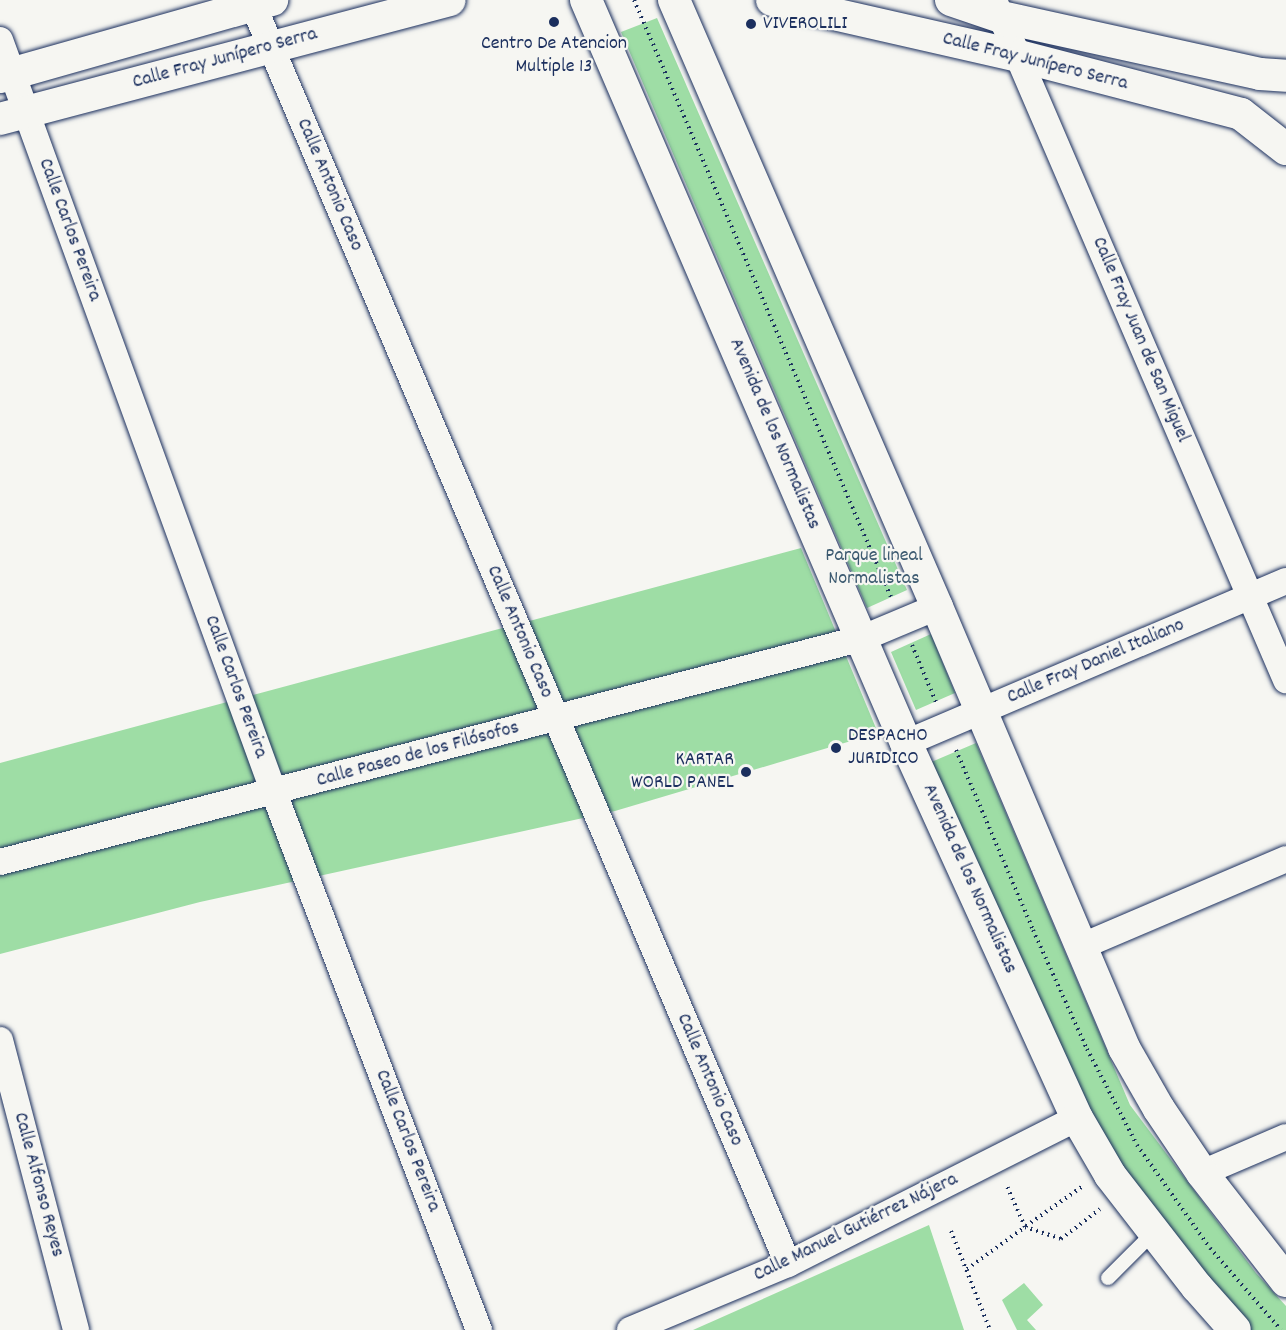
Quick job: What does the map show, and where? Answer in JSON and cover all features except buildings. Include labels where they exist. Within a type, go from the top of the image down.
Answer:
[{"type":"street","name":"Calle Fray Junípero Serra","points":[[13,115],[450,0]]},
{"type":"street","name":"Avenida de los Normalistas","points":[[586,0],[863,638],[906,743],[1077,1118],[1110,1175],[1235,1330]]},
{"type":"street","points":[[674,0],[937,607],[1124,1048],[1159,1109],[1202,1173],[1286,1281]]},
{"type":"street","name":"Calle Fray Junípero Serra","points":[[772,0],[1019,56],[1241,114],[1286,149]]},
{"type":"street","name":"Calle Fray Junípero Serra","points":[[951,0],[998,8],[1260,74],[1286,76]]},
{"type":"street","name":"Calle Antonio Caso","points":[[259,2],[271,48],[788,1264]]},
{"type":"street","points":[[6,75],[259,2]]},
{"type":"street","name":"Calle Fray Juan de San Miguel","points":[[998,8],[1286,680]]},
{"type":"street","name":"Calle Carlos Pereira","points":[[0,40],[13,115],[479,1330]]},
{"type":"street","name":"Calle Fray Daniel Italiano","points":[[906,743],[1286,580]]},
{"type":"street","name":"Calle Paseo de los Filósofos","points":[[0,862],[274,793],[863,638],[937,607]]},
{"type":"street","points":[[1080,947],[1286,860]]},
{"type":"street","name":"Calle Alfonso Reyes","points":[[0,1040],[76,1330]]},
{"type":"street","name":"Calle Manuel Gutiérrez Nájera","points":[[630,1330],[788,1264],[1077,1118]]},
{"type":"street","points":[[1202,1173],[1286,1137]]},
{"type":"lane","points":[[1108,1278],[1154,1232]]},
{"type":"path","points":[[1004,1178],[1025,1227],[1060,1239],[1103,1207]]},
{"type":"path","points":[[967,1269],[1087,1183]]},
{"type":"path","points":[[951,1231],[990,1330]]},
{"type":"green space","name":"Parque lineal Normalistas","points":[[657,18],[907,590],[867,608],[621,32]]},
{"type":"green space","points":[[801,548],[878,733],[615,811],[200,902],[0,954],[0,763]]},
{"type":"green space","name":"Parque lineal Normalistas","points":[[931,634],[955,693],[916,710],[891,652]]},
{"type":"green space","points":[[976,743],[1130,1105],[1256,1273],[1286,1306],[1286,1330],[1250,1330],[1206,1281],[1092,1123],[929,763]]},
{"type":"green space","points":[[929,1225],[964,1330],[693,1330]]},
{"type":"green space","points":[[1024,1283],[1043,1305],[1027,1320],[1036,1330],[1017,1330],[1002,1300]]},
{"type":"place","name":"Centro De Atencion Multiple 13","points":[[554,22]]},
{"type":"place","name":"VIVEROLILI","points":[[751,24]]},
{"type":"place","name":"DESPACHO JURIDICO","points":[[836,748]]},
{"type":"place","name":"KARTAR WORLD PANEL","points":[[746,772]]}]
